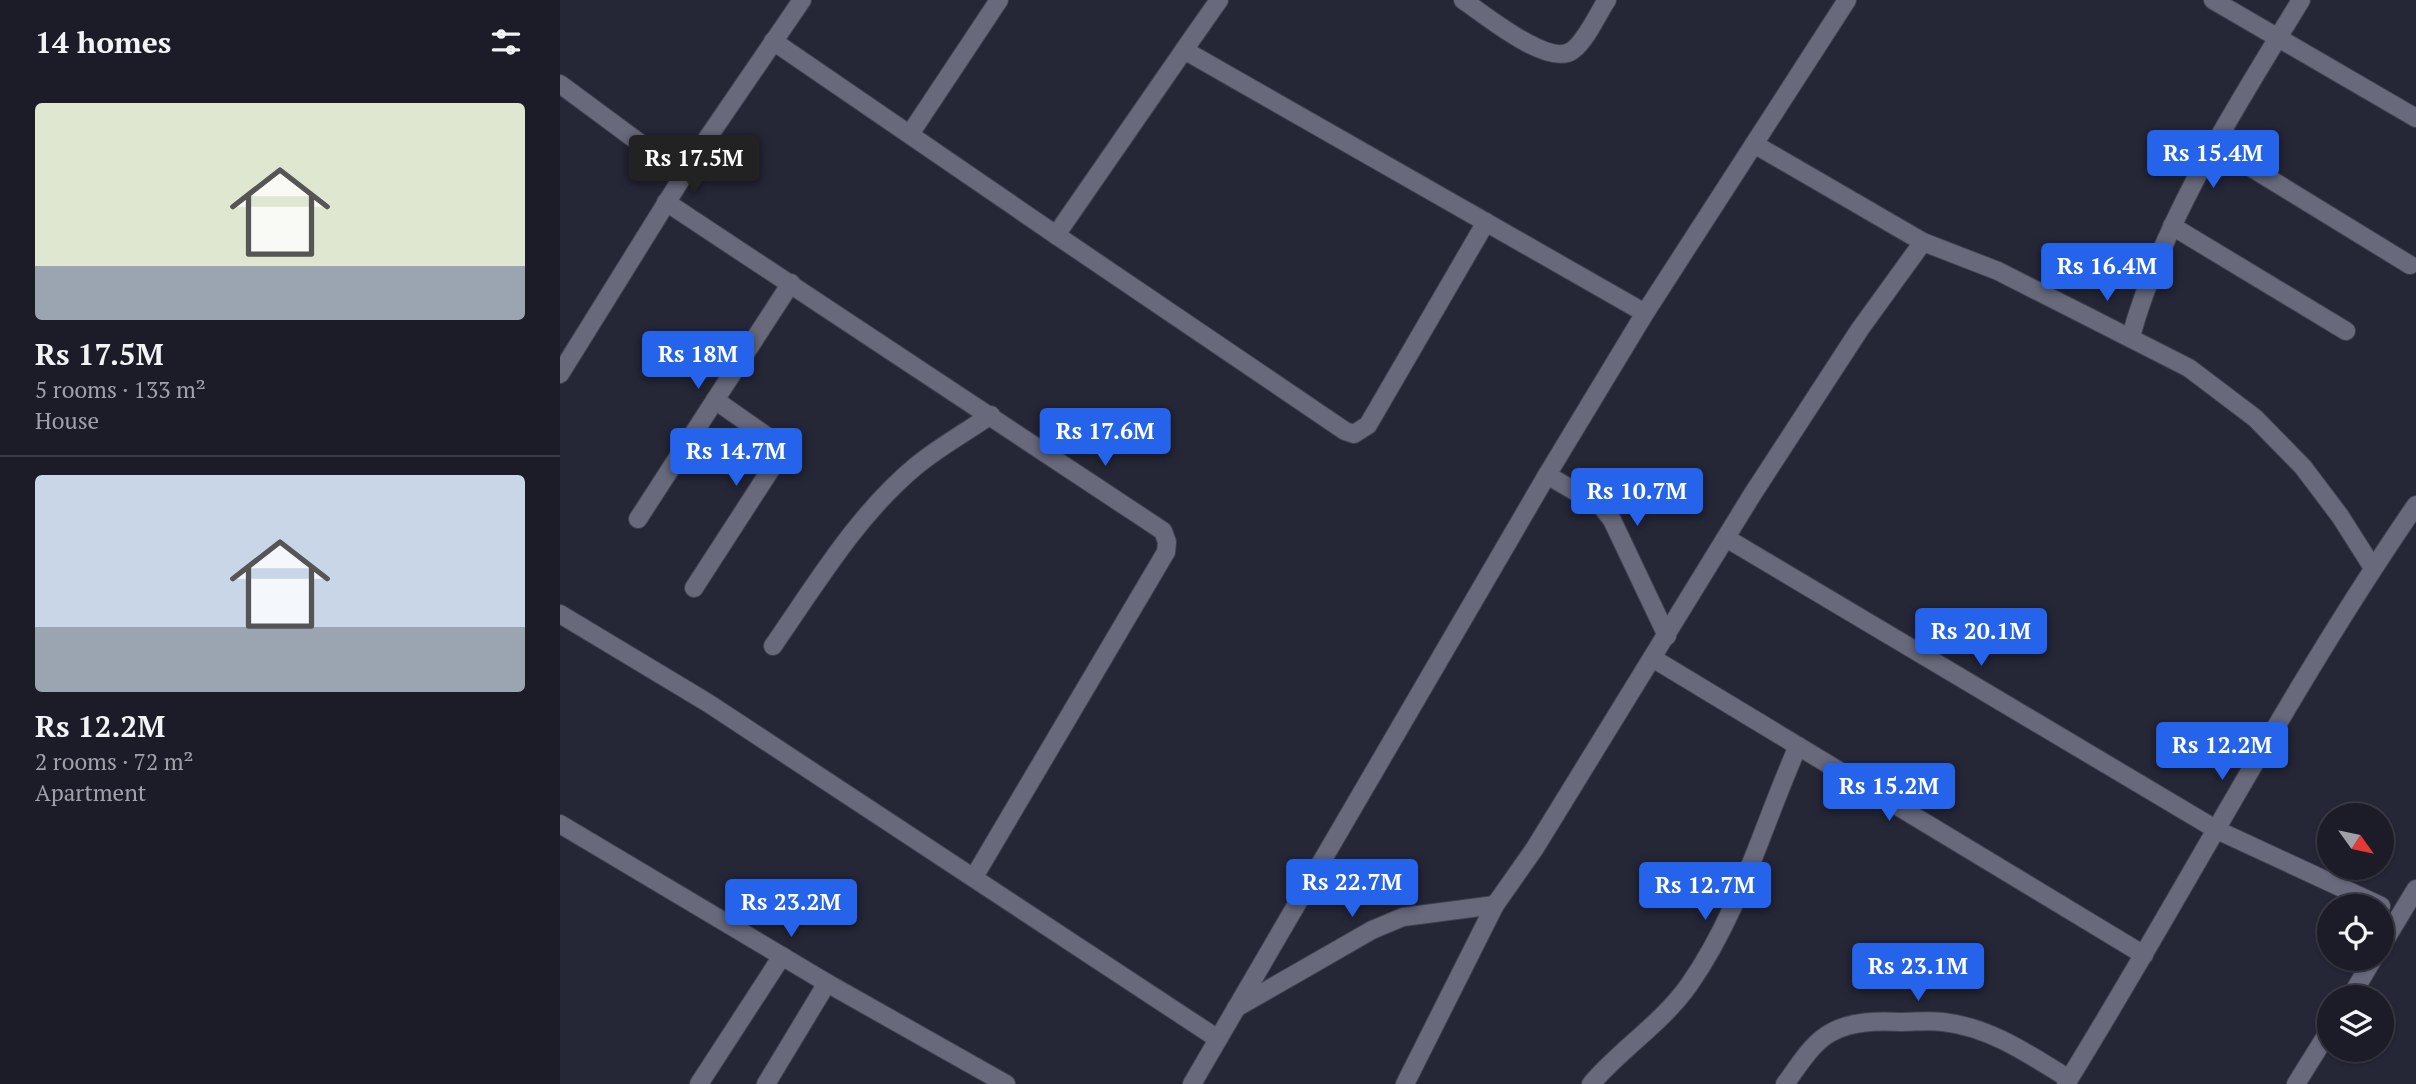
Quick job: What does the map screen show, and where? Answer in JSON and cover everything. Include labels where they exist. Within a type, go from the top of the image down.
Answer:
[{"type":"street","points":[[910,134],[999,0]]},
{"type":"street","points":[[1056,235],[1219,0]]},
{"type":"street","points":[[1463,0],[1531,46],[1553,55],[1567,54],[1576,49],[1607,0]]},
{"type":"street","points":[[1192,1084],[1546,475],[1645,313],[1847,0]]},
{"type":"street","points":[[2213,0],[2416,118]]},
{"type":"street","points":[[2131,336],[2144,291],[2172,226],[2301,0]]},
{"type":"street","points":[[560,373],[683,175],[773,41],[793,3]]},
{"type":"street","points":[[773,41],[1345,431],[1354,434],[1368,425],[1486,222]]},
{"type":"street","points":[[1184,50],[1645,313]]},
{"type":"street","points":[[560,83],[683,175]]},
{"type":"street","points":[[1754,144],[1923,242],[1998,271],[2131,336],[2189,368],[2255,418],[2303,467],[2340,516],[2373,568]]},
{"type":"street","points":[[2216,146],[2410,265]]},
{"type":"street","points":[[666,202],[1164,531],[1166,552],[974,877]]},
{"type":"street","points":[[2172,226],[2346,331]]},
{"type":"street","points":[[1405,1084],[1495,905],[1535,848],[1654,659],[1726,538],[1860,329],[1923,242]]},
{"type":"street","points":[[638,519],[791,284]]},
{"type":"street","points":[[694,588],[782,452],[778,444],[715,400]]},
{"type":"street","points":[[773,646],[836,555],[894,486],[917,465],[991,415]]},
{"type":"street","points":[[1546,475],[1602,507],[1612,520],[1667,636]]},
{"type":"street","points":[[1786,1084],[1811,1051],[1830,1032],[1856,1024],[1891,1021],[1943,1021],[1973,1028],[2005,1040],[2068,1082],[2373,568],[2416,505]]},
{"type":"street","points":[[1726,538],[2217,830],[2353,894]]},
{"type":"street","points":[[560,614],[708,704],[1218,1039]]},
{"type":"street","points":[[1654,659],[2144,955]]},
{"type":"street","points":[[1599,1081],[1620,1053],[1657,1025],[1688,987],[1717,942],[1741,894],[1774,800],[1798,746]]},
{"type":"street","points":[[560,824],[827,983],[1006,1084]]},
{"type":"street","points":[[2394,925],[2416,889]]},
{"type":"street","points":[[1236,1009],[1372,930],[1403,917],[1495,905]]},
{"type":"street","points":[[2394,912],[2400,915]]},
{"type":"street","points":[[699,1084],[782,956]]},
{"type":"street","points":[[766,1084],[827,983]]},
{"type":"street","points":[[2296,1084],[2317,1050]]}]
